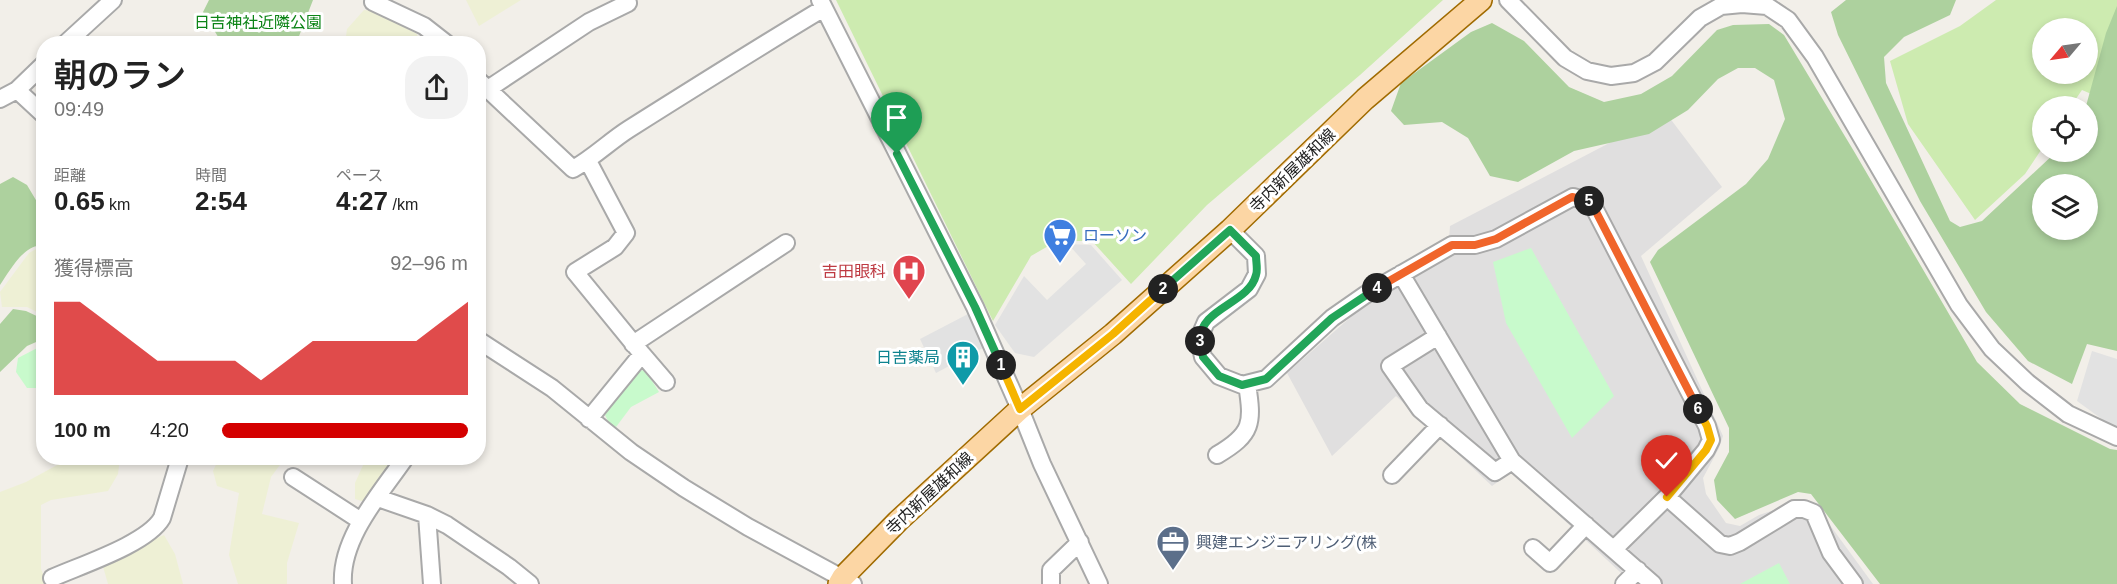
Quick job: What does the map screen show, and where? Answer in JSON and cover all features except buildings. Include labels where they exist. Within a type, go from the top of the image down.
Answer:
[{"type":"main road","name":"寺内新屋雄和線","points":[[845,582],[898,521],[1020,409],[1113,334],[1230,230],[1365,99],[1481,0]]},
{"type":"street","points":[[74,36],[113,0]]},
{"type":"street","points":[[1508,0],[1565,58],[1587,70],[1611,76],[1634,73],[1655,62],[1700,18],[1721,6],[1742,4],[1767,6],[1788,20],[1815,57],[1959,305],[1992,350],[2028,383],[2068,414],[2117,437]]},
{"type":"street","points":[[373,2],[424,26],[437,36]]},
{"type":"street","points":[[486,82],[589,22],[628,3]]},
{"type":"street","points":[[486,87],[573,169],[588,161],[619,135],[822,4],[975,307],[1042,464],[1099,584]]},
{"type":"street","points":[[0,99],[17,90],[36,72]]},
{"type":"street","points":[[17,90],[36,108]]},
{"type":"street","points":[[588,161],[626,233],[615,247],[575,272],[666,382]]},
{"type":"street","points":[[1230,230],[1256,256],[1257,274],[1249,289],[1206,322],[1199,338],[1203,357],[1219,376],[1242,385],[1266,379],[1332,318],[1365,295],[1452,245],[1475,245],[1496,239],[1572,197],[1591,202],[1707,426],[1711,440],[1706,450],[1667,497],[1614,549]]},
{"type":"street","points":[[589,419],[638,349],[786,243]]},
{"type":"street","points":[[1401,274],[1512,461],[1653,584]]},
{"type":"street","points":[[1438,336],[1390,366],[1420,409],[1495,472],[1512,461]]},
{"type":"street","points":[[486,350],[552,388],[632,452],[684,488],[845,582]]},
{"type":"street","points":[[1217,455],[1229,448],[1247,431],[1251,410],[1247,384]]},
{"type":"street","points":[[1392,475],[1440,425]]},
{"type":"street","points":[[52,578],[138,540],[157,527],[162,518],[178,465]]},
{"type":"street","points":[[343,584],[342,573],[348,552],[361,521],[400,465]]},
{"type":"street","points":[[293,477],[361,521]]},
{"type":"street","points":[[1667,497],[1720,544],[1730,546],[1794,509],[1804,509],[1814,513],[1831,553],[1854,584]]},
{"type":"street","points":[[378,498],[427,514],[510,567],[530,584]]},
{"type":"street","points":[[427,514],[432,584]]},
{"type":"street","points":[[1533,548],[1550,563],[1586,525]]},
{"type":"street","points":[[1052,584],[1051,570],[1080,542]]},
{"type":"street","points":[[1623,584],[1638,570]]},
{"type":"shaded area","points":[[1669,117],[1722,187],[1641,256],[1723,436],[1703,478],[1706,494],[1726,523],[1740,526],[1759,515],[1804,500],[1816,506],[1873,584],[1633,584],[1512,472],[1492,486],[1396,396],[1332,456],[1287,373],[1361,308],[1448,254],[1450,226],[1617,139]]},
{"type":"shaded area","points":[[1068,244],[1091,245],[1122,280],[1034,357],[1015,353],[995,325],[1024,276],[1047,300],[1086,264]]},
{"type":"shaded area","points":[[968,314],[983,348],[936,373],[920,339]]},
{"type":"shaded area","points":[[2092,351],[2117,359],[2117,430],[2077,401]]},
{"type":"green space","name":"日吉神社近隣公園","points":[[209,0],[313,0],[299,36],[218,36],[203,12]]},
{"type":"green space","points":[[466,0],[521,0],[479,26]]},
{"type":"green space","points":[[836,0],[1443,0],[1360,75],[1207,205],[1131,284],[1092,241],[1057,241],[1031,256],[993,321]]},
{"type":"green space","points":[[1846,0],[1956,0],[1950,15],[1904,37],[1884,57],[1886,83],[1950,221],[1960,227],[1982,221],[2032,174],[2032,240],[2098,240],[2098,174],[2032,174],[2045,162],[2098,162],[2098,96],[2089,96],[2092,84],[2098,84],[2098,62],[2117,6],[2117,351],[2087,344],[2072,384],[2028,361],[1986,312],[1920,201],[1838,35],[1831,12]]},
{"type":"green space","points":[[1996,0],[2117,0],[2117,105],[2082,90],[2078,96],[2032,96],[2033,162],[2025,174],[1975,220],[1908,124],[1890,61],[1960,26]]},
{"type":"green space","points":[[364,10],[374,11],[417,36],[346,36],[347,29]]},
{"type":"green space","points":[[1492,23],[1524,41],[1569,87],[1604,102],[1641,94],[1672,76],[1717,30],[1733,25],[1769,24],[1784,35],[1977,362],[2020,404],[2110,449],[2117,450],[2117,584],[1880,584],[1811,494],[1798,492],[1735,519],[1717,500],[1714,480],[1729,452],[1729,428],[1650,262],[1658,250],[1746,184],[1768,159],[1785,119],[1774,80],[1755,68],[1738,68],[1718,79],[1688,110],[1649,134],[1574,151],[1518,182],[1490,176],[1468,138],[1442,122],[1404,125],[1391,111],[1401,83],[1471,32]]},
{"type":"green space","points":[[13,177],[27,185],[36,200],[36,246],[24,253],[0,285],[0,184]]},
{"type":"green space","points":[[1531,248],[1614,396],[1572,438],[1506,323],[1493,262]]},
{"type":"green space","points":[[36,249],[36,312],[27,307],[2,307],[0,292],[29,253]]},
{"type":"green space","points":[[13,309],[36,316],[36,342],[27,346],[0,372],[0,324]]},
{"type":"green space","points":[[36,349],[36,388],[27,388],[16,372],[18,358]]},
{"type":"green space","points":[[645,370],[659,392],[631,407],[616,427],[609,423],[605,415],[637,371]]},
{"type":"green space","points":[[57,465],[119,465],[118,474],[108,491],[51,500],[41,505],[41,569],[47,584],[0,584],[0,492],[26,482]]},
{"type":"green space","points":[[216,465],[280,465],[271,477],[262,514],[299,523],[287,563],[287,584],[238,584],[229,555],[239,493],[217,486],[213,471]]},
{"type":"green space","points":[[363,465],[390,465],[365,502],[355,499],[355,483]]},
{"type":"green space","points":[[164,535],[175,554],[183,584],[108,584],[102,563]]},
{"type":"green space","points":[[1779,563],[1790,584],[1740,584]]},
{"type":"place","name":"ローソン","points":[[1060,264]]},
{"type":"place","name":"吉田眼科","points":[[909,300]]},
{"type":"place","name":"日吉薬局","points":[[963,386]]},
{"type":"place","name":"興建エンジニアリング(株","points":[[1173,571]]},
{"type":"route","points":[[897,154],[975,307],[1020,409],[1113,334],[1230,230],[1256,256],[1257,274],[1249,289],[1206,322],[1199,338],[1203,357],[1219,376],[1242,385],[1266,379],[1332,318],[1365,295],[1452,245],[1475,245],[1496,239],[1572,197],[1591,202],[1707,426],[1711,440],[1706,450],[1667,497]]}]
